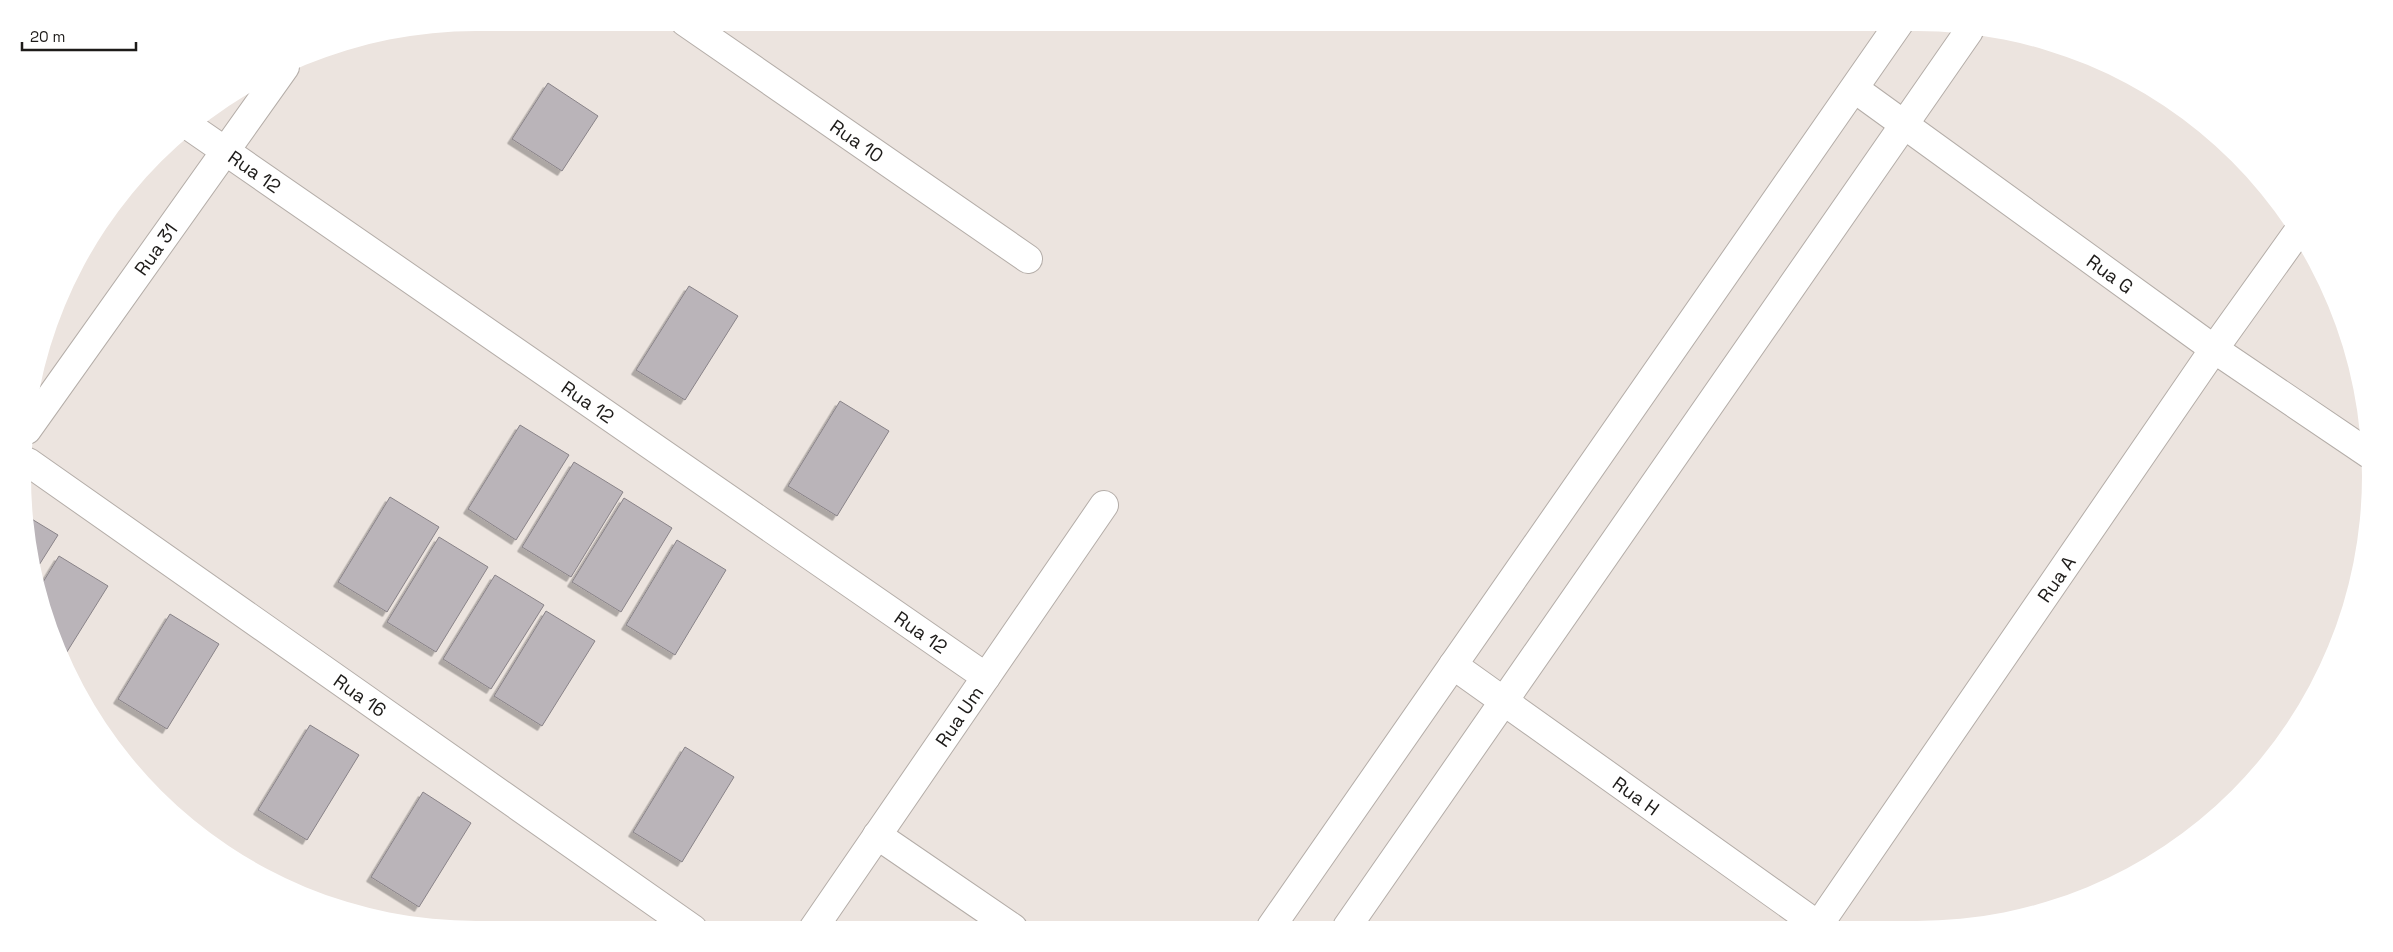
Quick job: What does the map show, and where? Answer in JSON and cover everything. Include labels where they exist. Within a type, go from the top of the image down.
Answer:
[{"type":"street","name":"Rua 10","points":[[698,31],[1028,259]]},
{"type":"street","points":[[1275,921],[1894,31]]},
{"type":"street","points":[[1351,921],[1966,34]]},
{"type":"street","name":"Rua 31","points":[[35,419],[277,78]]},
{"type":"street","name":"Rua G","points":[[1855,89],[2214,349],[2361,449]]},
{"type":"street","name":"Rua 12","points":[[196,131],[986,677]]},
{"type":"street","name":"Rua A","points":[[1822,921],[2214,349],[2293,239]]},
{"type":"street","name":"Rua 16","points":[[31,464],[682,921]]},
{"type":"street","name":"Rua Um","points":[[819,921],[1104,506]]},
{"type":"street","name":"Rua H","points":[[1453,665],[1812,921]]},
{"type":"street","points":[[878,835],[1003,921]]},
{"type":"building","points":[[548,83],[598,116],[562,171],[512,139]]},
{"type":"building","points":[[689,286],[738,316],[685,400],[636,370]]},
{"type":"building","points":[[840,401],[889,431],[837,516],[788,486]]},
{"type":"building","points":[[520,425],[569,455],[516,540],[468,509]]},
{"type":"building","points":[[574,462],[623,492],[571,577],[522,547]]},
{"type":"building","points":[[390,497],[439,527],[387,612],[338,582]]},
{"type":"building","points":[[624,498],[672,528],[621,612],[572,582]]},
{"type":"building","points":[[34,520],[58,535],[40,563]]},
{"type":"building","points":[[439,537],[488,567],[436,652],[387,622]]},
{"type":"building","points":[[677,540],[726,570],[675,655],[626,625]]},
{"type":"building","points":[[59,556],[108,586],[67,651],[55,619],[44,581]]},
{"type":"building","points":[[495,575],[544,605],[491,689],[443,659]]},
{"type":"building","points":[[546,611],[595,641],[542,726],[494,696]]},
{"type":"building","points":[[170,614],[219,644],[167,729],[118,699]]},
{"type":"building","points":[[310,725],[359,755],[307,840],[258,810]]},
{"type":"building","points":[[685,747],[734,777],[682,862],[633,832]]},
{"type":"building","points":[[423,792],[471,823],[419,907],[371,877]]}]
